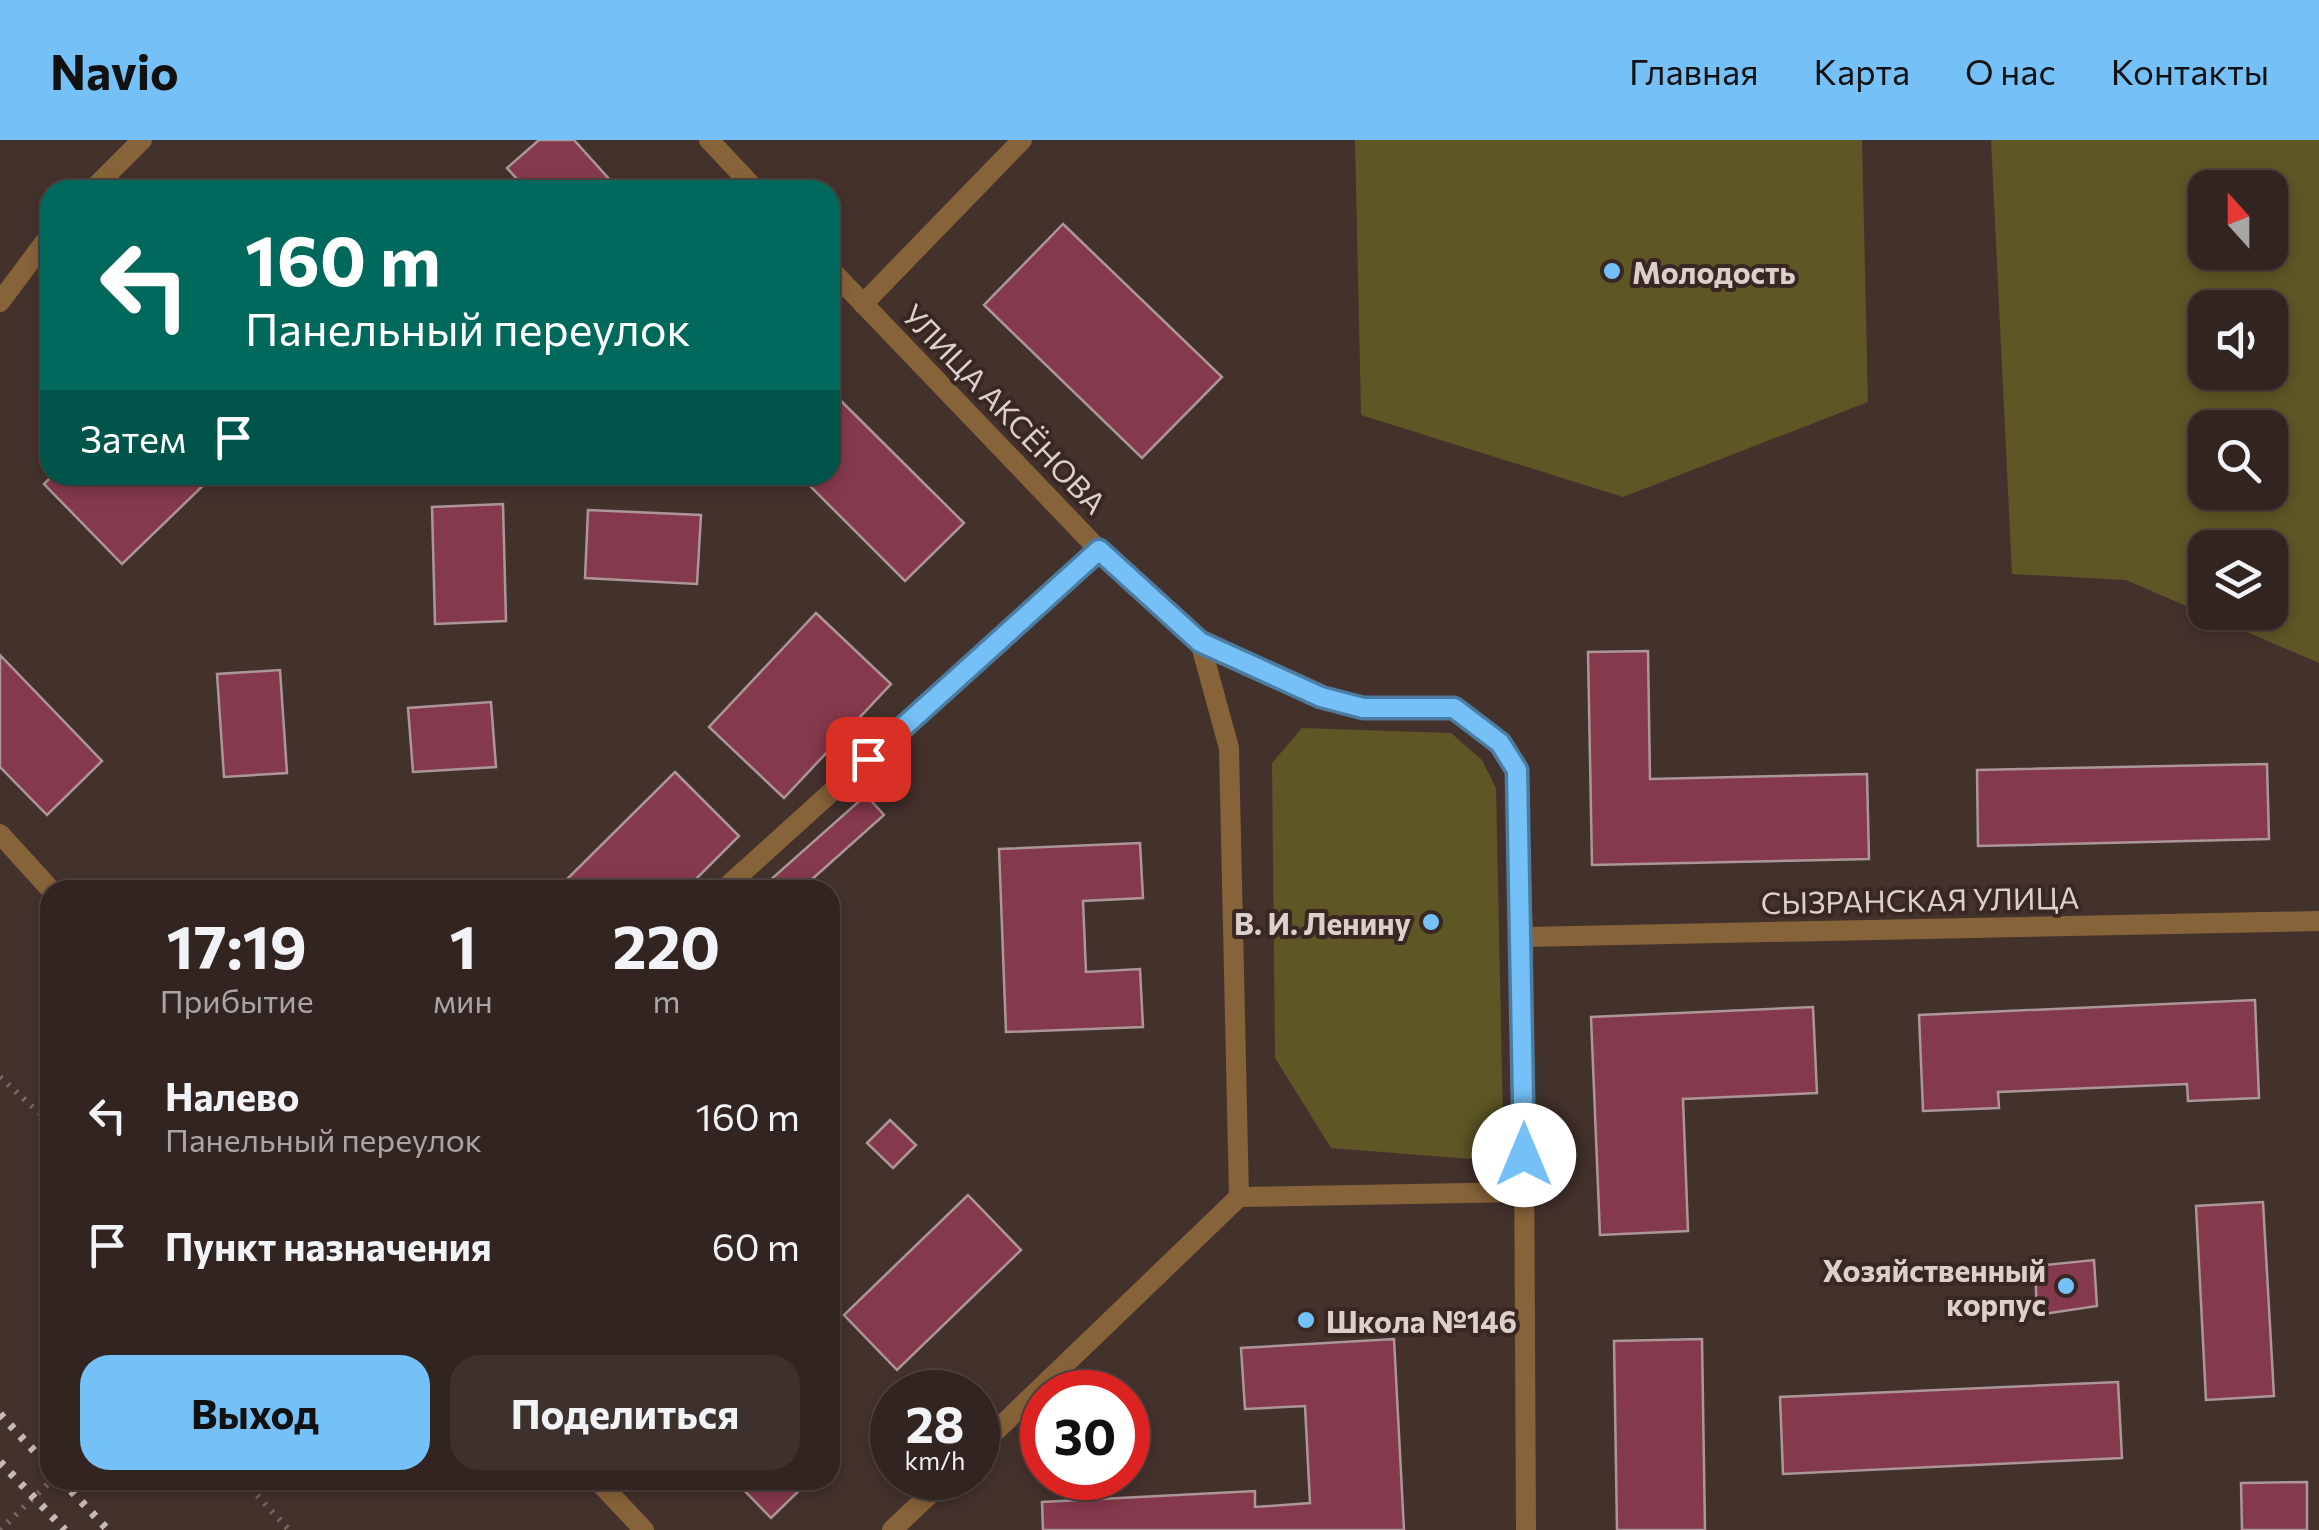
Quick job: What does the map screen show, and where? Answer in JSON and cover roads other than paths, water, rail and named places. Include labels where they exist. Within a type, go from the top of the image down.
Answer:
[{"type":"street","points":[[102,180],[142,140]]},
{"type":"street","points":[[709,140],[747,180]]},
{"type":"street","points":[[863,304],[1022,140]]},
{"type":"street","points":[[0,302],[40,248]]},
{"type":"street","name":"УЛИЦА АКСЁНОВА","points":[[840,280],[1099,550],[1200,642],[1321,697],[1363,708],[1454,708],[1500,743],[1517,770],[1523,937],[1526,1530]]},
{"type":"street","points":[[734,880],[1099,550]]},
{"type":"street","points":[[1200,642],[1229,748],[1239,1197]]},
{"type":"street","points":[[0,834],[42,880]]},
{"type":"street","name":"СЫЗРАНСКАЯ УЛИЦА","points":[[1523,937],[2319,921]]},
{"type":"street","points":[[1000,1427],[1239,1197],[1524,1192]]},
{"type":"street","points":[[606,1490],[644,1530]]},
{"type":"street","points":[[892,1530],[924,1500]]},
{"type":"railway","points":[[0,1414],[40,1457]]},
{"type":"railway","points":[[0,1462],[65,1530]]},
{"type":"railway","points":[[70,1490],[108,1530]]},
{"type":"place","name":"Молодость","points":[[1612,271]]},
{"type":"place","name":"В. И. Ленину","points":[[1431,922]]},
{"type":"place","name":"Хозяйственный корпус","points":[[2066,1286]]},
{"type":"place","name":"Школа №146","points":[[1306,1320]]}]
